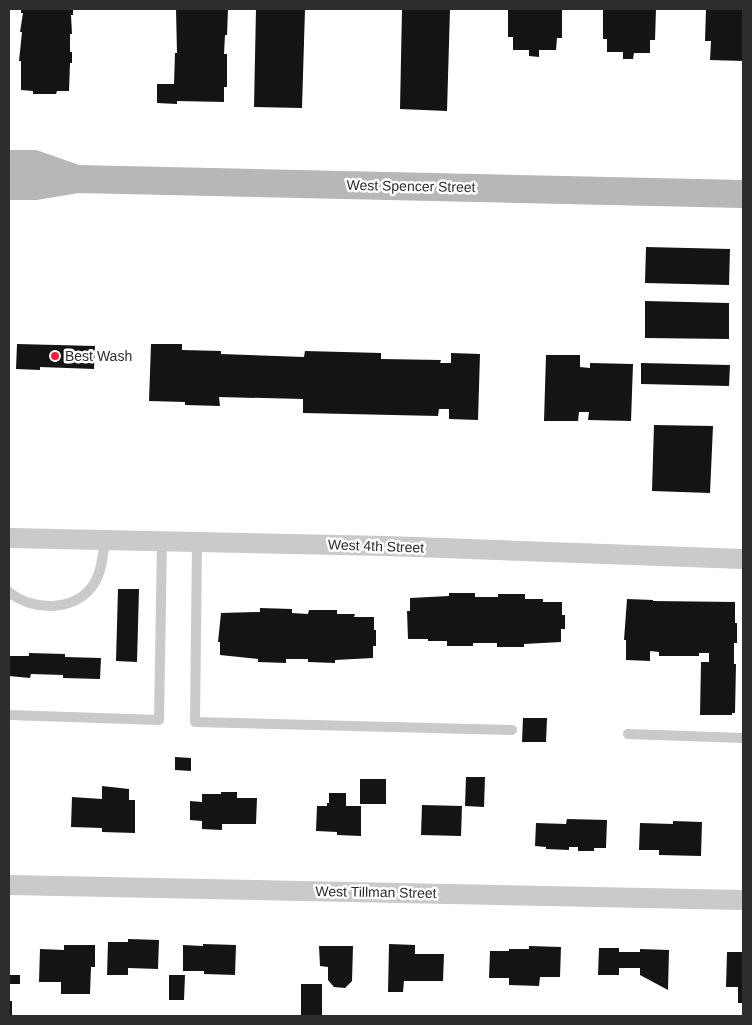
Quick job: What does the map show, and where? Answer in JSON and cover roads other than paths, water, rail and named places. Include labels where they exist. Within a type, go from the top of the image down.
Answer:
[{"type":"street","name":"West Spencer Street","points":[[9,164],[34,164],[78,179]]},
{"type":"street","name":"West Spencer Street","points":[[9,186],[36,186],[78,179],[743,194]]},
{"type":"street","name":"West 4th Street","points":[[9,538],[387,546],[743,559]]},
{"type":"street","name":"West Tillman Street","points":[[9,885],[743,900]]},
{"type":"lane","points":[[9,592],[24,602],[54,606],[74,601],[84,596],[100,571],[104,540]]},
{"type":"lane","points":[[9,715],[159,720],[162,541]]},
{"type":"lane","points":[[197,542],[195,722],[512,730]]},
{"type":"lane","points":[[628,734],[743,738]]},
{"type":"place","name":"Best Wash","points":[[55,356]]}]
